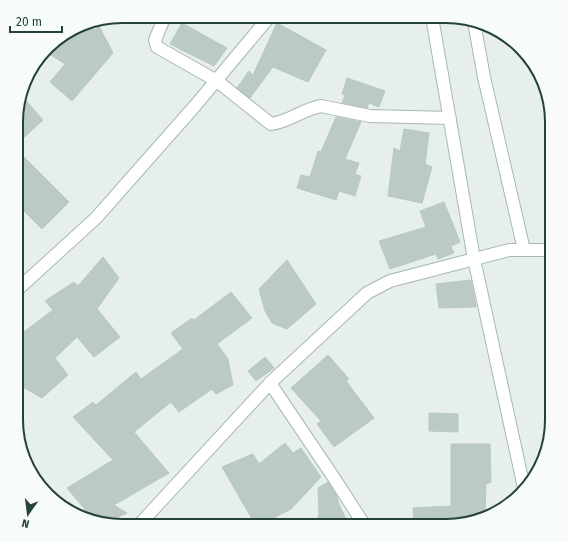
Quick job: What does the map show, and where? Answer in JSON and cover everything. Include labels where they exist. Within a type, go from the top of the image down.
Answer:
[{"type":"street","points":[[162,23],[155,40],[157,47],[216,81],[271,124],[279,123],[314,107],[321,106],[370,116],[450,118]]},
{"type":"street","points":[[23,285],[96,218],[216,81],[264,23]]},
{"type":"street","points":[[433,23],[474,259],[523,482]]},
{"type":"street","points":[[475,28],[484,77],[524,250]]},
{"type":"street","points":[[144,519],[270,383],[367,293],[390,281],[509,250],[545,250]]},
{"type":"street","points":[[270,383],[360,519]]},
{"type":"building","points":[[182,23],[227,48],[214,66],[170,44]]},
{"type":"building","points":[[277,23],[326,50],[308,82],[273,67],[250,98],[237,88],[249,71],[253,75]]},
{"type":"building","points":[[99,26],[113,53],[72,101],[50,82],[65,64],[50,54],[78,33],[93,27],[95,30]]},
{"type":"building","points":[[347,78],[385,91],[379,107],[369,103],[367,108],[342,103],[345,95],[342,94]]},
{"type":"building","points":[[26,100],[43,120],[23,138],[23,116]]},
{"type":"building","points":[[336,117],[361,122],[345,159],[359,163],[355,174],[361,176],[355,196],[339,191],[336,200],[297,188],[301,175],[310,177],[318,151],[321,152]]},
{"type":"building","points":[[404,129],[429,133],[425,164],[432,167],[422,203],[388,196],[394,148],[400,151]]},
{"type":"building","points":[[23,156],[69,202],[42,229],[23,210]]},
{"type":"building","points":[[444,202],[460,242],[451,246],[454,253],[438,259],[436,254],[390,269],[379,241],[426,227],[420,211]]},
{"type":"building","points":[[103,257],[119,278],[97,309],[120,337],[94,357],[77,337],[55,358],[68,375],[42,398],[23,387],[23,332],[53,310],[45,301],[74,282],[78,286]]},
{"type":"building","points":[[287,260],[316,304],[287,329],[272,323],[265,311],[259,289]]},
{"type":"building","points":[[471,280],[476,307],[439,308],[436,284]]},
{"type":"building","points":[[231,292],[252,318],[217,344],[228,359],[233,385],[216,394],[212,389],[179,412],[171,402],[134,432],[169,473],[114,505],[127,513],[114,519],[88,513],[67,488],[113,460],[73,417],[93,402],[96,405],[136,372],[141,379],[183,349],[171,333],[192,318],[194,320]]},
{"type":"building","points":[[328,355],[349,379],[346,381],[374,418],[334,447],[317,424],[321,421],[291,388]]},
{"type":"building","points":[[265,357],[274,368],[256,381],[248,371]]},
{"type":"building","points":[[429,413],[458,414],[458,432],[429,431]]},
{"type":"building","points":[[285,443],[293,453],[301,448],[321,477],[291,509],[272,519],[252,519],[222,467],[253,454],[259,464]]},
{"type":"building","points":[[451,444],[490,444],[491,482],[486,484],[485,510],[471,516],[452,519],[414,519],[413,508],[451,506]]},
{"type":"building","points":[[328,482],[337,497],[345,519],[318,519],[319,514],[318,488]]}]
